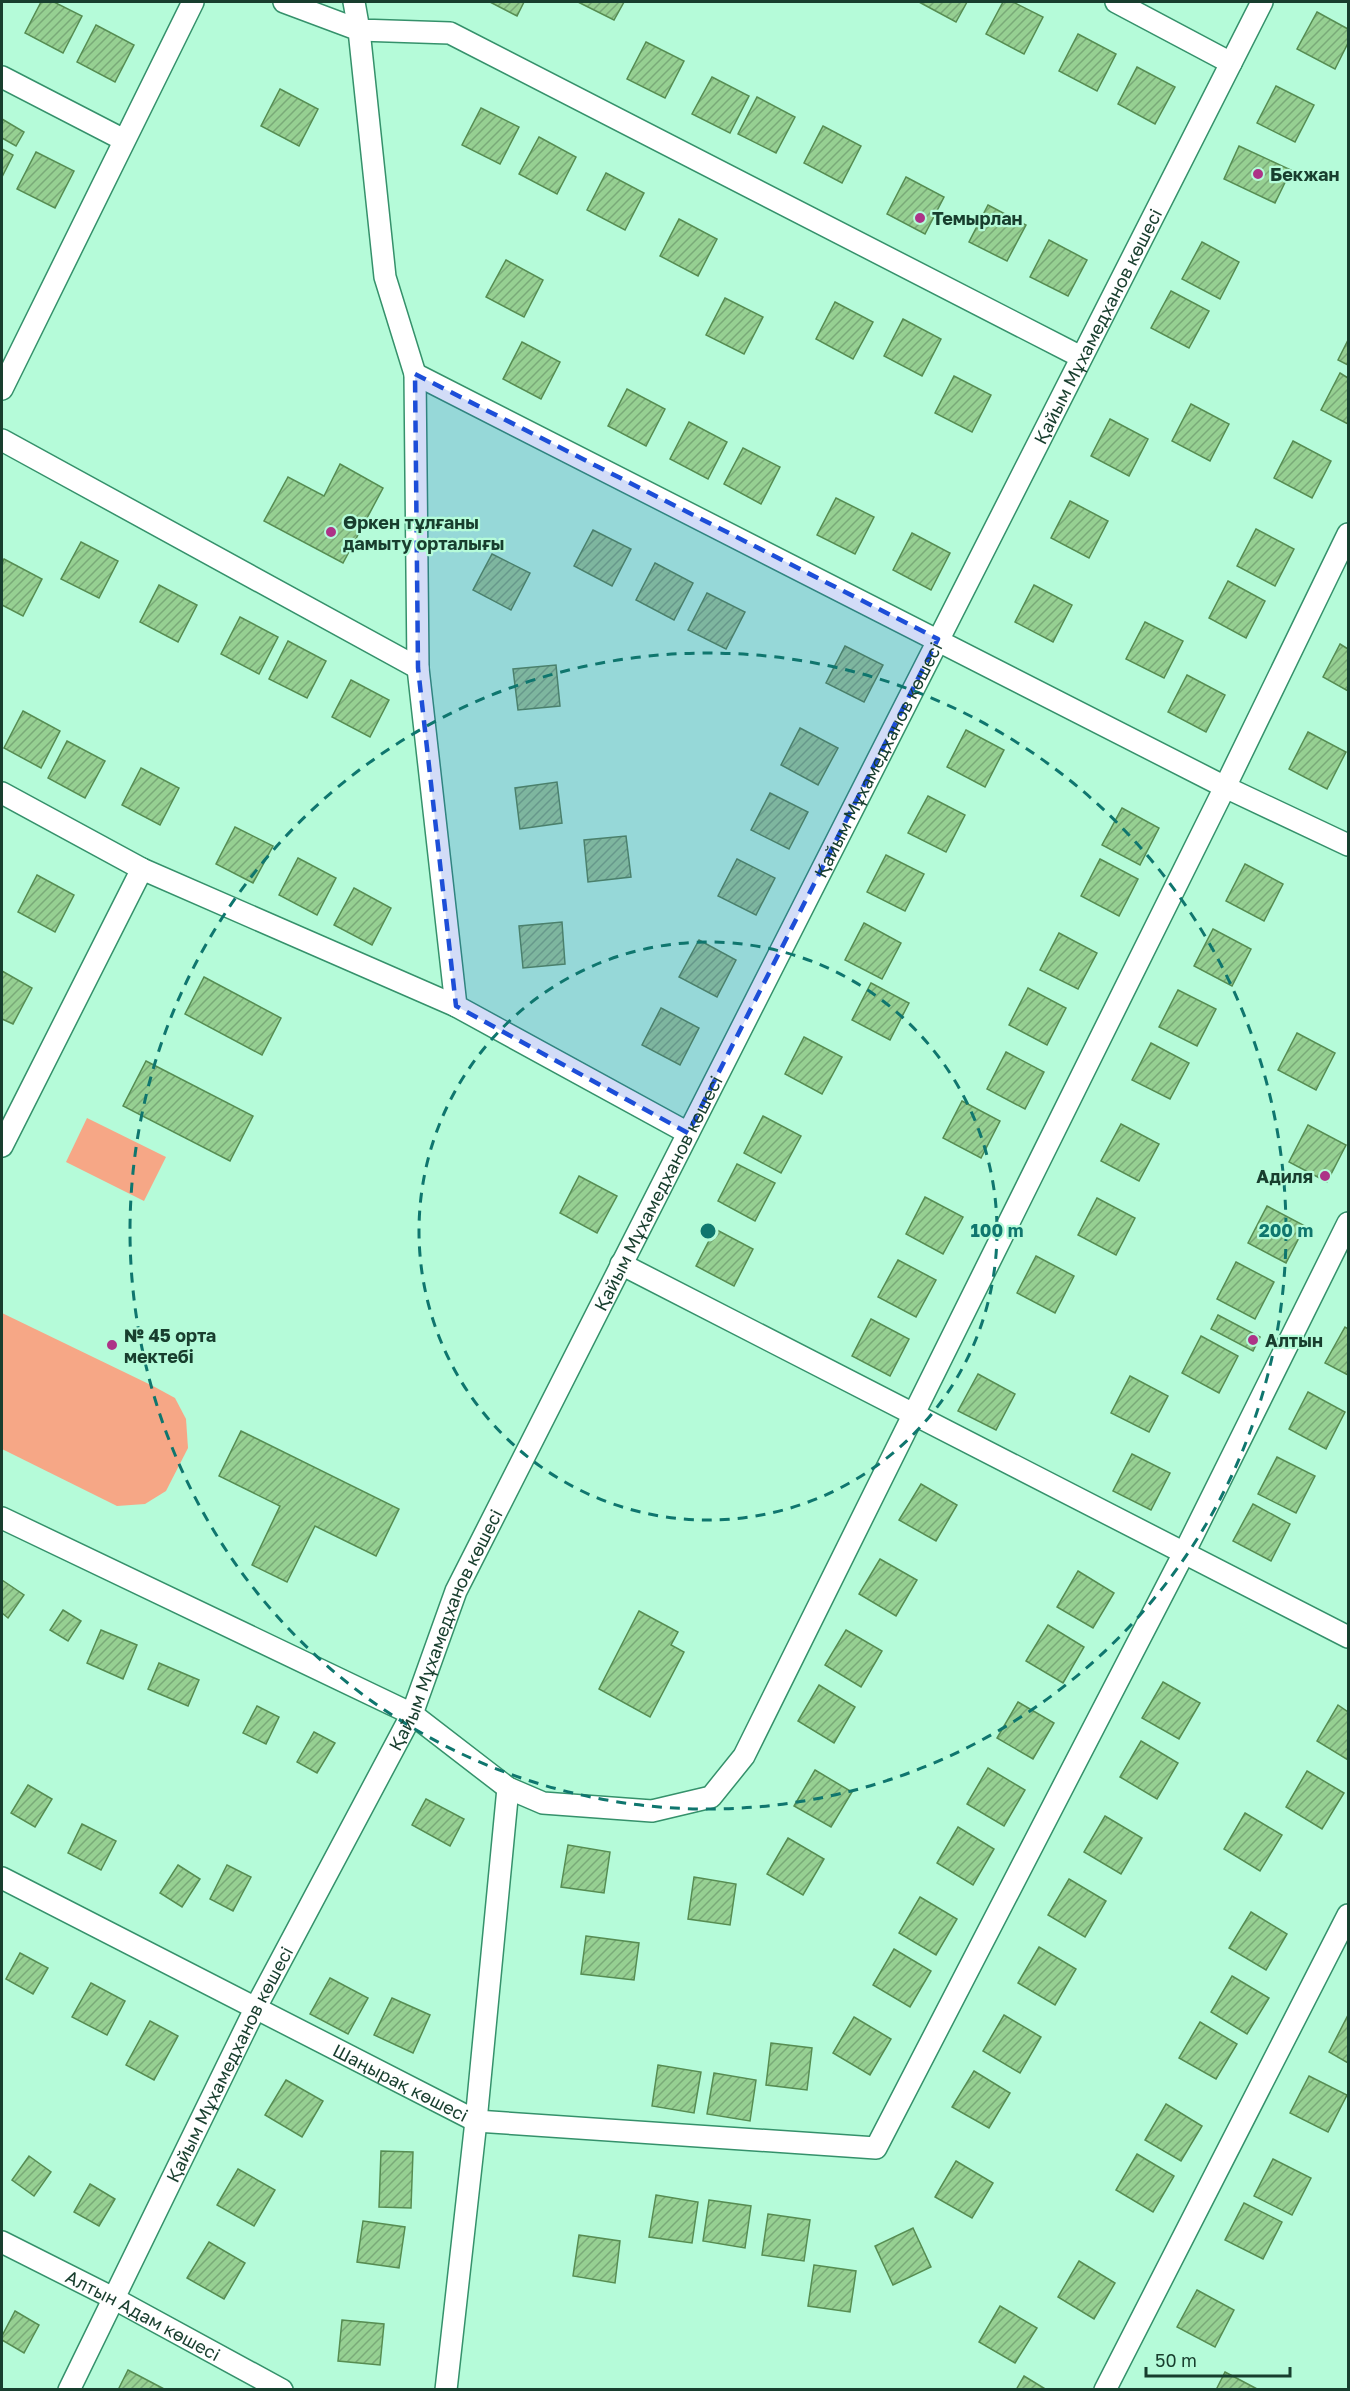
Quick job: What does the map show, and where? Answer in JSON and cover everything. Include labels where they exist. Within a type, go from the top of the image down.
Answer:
[{"type":"street","points":[[2,389],[193,2]]},
{"type":"street","points":[[284,2],[359,30],[450,33],[1082,357]]},
{"type":"street","points":[[354,2],[359,30],[385,277],[415,374],[418,668],[456,1006]]},
{"type":"street","points":[[1116,2],[1230,63]]},
{"type":"street","name":"Қайым Мұхамедханов көшесі","points":[[69,2390],[256,2007],[412,1714],[456,1591],[1262,2]]},
{"type":"street","points":[[2,77],[124,140]]},
{"type":"street","points":[[415,374],[1226,787],[1348,844]]},
{"type":"street","points":[[2,440],[418,668]]},
{"type":"street","points":[[2,1518],[412,1714],[508,1788],[543,1803],[652,1810],[711,1797],[744,1756],[1226,787],[1348,534]]},
{"type":"street","points":[[2,793],[142,869],[456,1006],[688,1133]]},
{"type":"street","points":[[2,1146],[142,869]]},
{"type":"street","points":[[1184,1553],[1348,1223]]},
{"type":"street","points":[[621,1264],[1348,1637]]},
{"type":"street","name":"Шаңырақ көшесі","points":[[2,1878],[476,2121],[876,2148],[1184,1553]]},
{"type":"street","points":[[446,2390],[476,2121],[508,1788]]},
{"type":"street","points":[[1105,2390],[1348,1916]]},
{"type":"street","name":"Алтын Адам көшесі","points":[[2,2242],[113,2298],[282,2390]]},
{"type":"highlighted area","points":[[415,374],[938,639],[688,1133],[456,1006],[418,668]]},
{"type":"shaded area","points":[[87,1118],[166,1157],[144,1201],[66,1162]]},
{"type":"shaded area","points":[[2,1313],[175,1398],[186,1419],[188,1448],[166,1491],[145,1504],[117,1506],[2,1449]]},
{"type":"building","points":[[41,2],[54,2],[82,16],[63,53],[25,33]]},
{"type":"building","points":[[490,2],[524,2],[517,16]]},
{"type":"building","points":[[578,2],[624,2],[614,20]]},
{"type":"building","points":[[919,2],[967,2],[956,22]]},
{"type":"building","points":[[1003,2],[1013,2],[1043,17],[1024,54],[986,34]]},
{"type":"building","points":[[1317,12],[1348,29],[1348,43],[1335,69],[1297,49]]},
{"type":"building","points":[[96,25],[134,45],[115,82],[77,62]]},
{"type":"building","points":[[1078,34],[1116,54],[1097,91],[1059,71]]},
{"type":"building","points":[[646,42],[684,61],[665,98],[627,79]]},
{"type":"building","points":[[1137,67],[1175,87],[1155,124],[1118,104]]},
{"type":"building","points":[[712,77],[749,96],[730,133],[692,114]]},
{"type":"building","points":[[1276,86],[1314,105],[1295,142],[1257,123]]},
{"type":"building","points":[[280,89],[318,109],[299,146],[261,126]]},
{"type":"building","points":[[757,97],[795,117],[776,153],[738,134]]},
{"type":"building","points":[[481,108],[519,127],[500,164],[462,145]]},
{"type":"building","points":[[2,119],[24,132],[16,146],[2,138]]},
{"type":"building","points":[[823,126],[861,146],[842,183],[804,163]]},
{"type":"building","points":[[539,137],[576,157],[557,194],[519,174]]},
{"type":"building","name":"Бекжан","points":[[1239,146],[1291,170],[1275,203],[1224,179]]},
{"type":"building","points":[[2,149],[13,155],[2,177]]},
{"type":"building","points":[[36,152],[74,171],[55,208],[17,189]]},
{"type":"building","points":[[606,173],[644,193],[625,230],[587,210]]},
{"type":"building","points":[[906,177],[944,197],[925,234],[887,214]]},
{"type":"building","points":[[988,205],[1026,225],[1007,261],[969,242]]},
{"type":"building","points":[[679,219],[717,239],[698,276],[660,256]]},
{"type":"building","points":[[1049,240],[1087,260],[1068,296],[1030,277]]},
{"type":"building","points":[[1202,242],[1239,262],[1220,299],[1182,279]]},
{"type":"building","points":[[506,260],[543,280],[524,317],[486,297]]},
{"type":"building","points":[[1171,291],[1209,311],[1189,348],[1151,328]]},
{"type":"building","points":[[725,298],[763,317],[744,354],[706,335]]},
{"type":"building","points":[[835,302],[873,322],[853,359],[816,339]]},
{"type":"building","points":[[903,319],[941,339],[922,376],[884,356]]},
{"type":"building","points":[[1348,340],[1348,365],[1338,360]]},
{"type":"building","points":[[522,342],[560,362],[541,399],[503,379]]},
{"type":"building","points":[[1340,373],[1348,378],[1348,424],[1321,410]]},
{"type":"building","points":[[954,376],[991,395],[972,432],[935,413]]},
{"type":"building","points":[[627,389],[665,409],[646,446],[608,426]]},
{"type":"building","points":[[1191,404],[1229,424],[1210,461],[1172,441]]},
{"type":"building","points":[[1110,419],[1148,439],[1129,476],[1091,456]]},
{"type":"building","points":[[689,422],[727,442],[708,479],[670,459]]},
{"type":"building","points":[[1293,441],[1331,461],[1312,498],[1274,478]]},
{"type":"building","points":[[743,448],[780,467],[761,504],[724,484]]},
{"type":"building","points":[[340,464],[383,488],[343,563],[264,521],[288,477],[324,496]]},
{"type":"building","points":[[836,498],[874,517],[855,554],[817,535]]},
{"type":"building","points":[[1070,501],[1108,521],[1089,558],[1051,538]]},
{"type":"building","points":[[1256,529],[1294,549],[1275,586],[1237,566]]},
{"type":"building","points":[[593,530],[631,549],[612,586],[574,566]]},
{"type":"building","points":[[912,533],[950,553],[931,590],[893,570]]},
{"type":"building","points":[[81,542],[118,561],[99,598],[61,579]]},
{"type":"building","points":[[492,554],[530,573],[511,610],[473,590]]},
{"type":"building","points":[[4,559],[42,579],[23,616],[2,605]]},
{"type":"building","points":[[655,563],[693,583],[674,620],[636,600]]},
{"type":"building","points":[[1228,581],[1265,601],[1246,638],[1209,618]]},
{"type":"building","points":[[159,585],[197,605],[178,642],[140,622]]},
{"type":"building","points":[[1034,585],[1072,605],[1053,642],[1015,622]]},
{"type":"building","points":[[707,593],[745,612],[726,649],[688,630]]},
{"type":"building","points":[[240,617],[278,637],[259,674],[221,654]]},
{"type":"building","points":[[1145,622],[1183,641],[1164,678],[1126,659]]},
{"type":"building","points":[[288,641],[326,661],[307,698],[269,679]]},
{"type":"building","points":[[1340,644],[1348,649],[1348,691],[1323,677]]},
{"type":"building","points":[[845,646],[883,665],[864,702],[826,683]]},
{"type":"building","points":[[556,665],[560,706],[518,710],[513,669]]},
{"type":"building","points":[[1187,675],[1225,695],[1206,732],[1168,712]]},
{"type":"building","points":[[351,680],[389,700],[370,737],[332,717]]},
{"type":"building","points":[[23,711],[60,731],[41,768],[4,748]]},
{"type":"building","points":[[800,728],[838,748],[818,785],[781,765]]},
{"type":"building","points":[[966,730],[1004,750],[985,787],[947,767]]},
{"type":"building","points":[[1308,732],[1346,752],[1327,789],[1289,769]]},
{"type":"building","points":[[67,741],[105,761],[85,798],[48,778]]},
{"type":"building","points":[[141,768],[179,788],[160,825],[122,805]]},
{"type":"building","points":[[557,782],[562,823],[520,829],[515,788]]},
{"type":"building","points":[[770,793],[808,812],[789,849],[751,830]]},
{"type":"building","points":[[928,796],[965,815],[946,852],[908,833]]},
{"type":"building","points":[[1122,808],[1159,828],[1140,865],[1102,845]]},
{"type":"building","points":[[235,827],[273,846],[253,883],[216,864]]},
{"type":"building","points":[[626,836],[631,877],[588,882],[584,840]]},
{"type":"building","points":[[886,855],[924,874],[905,911],[867,892]]},
{"type":"building","points":[[298,858],[336,878],[317,915],[279,895]]},
{"type":"building","points":[[737,859],[775,878],[756,915],[718,896]]},
{"type":"building","points":[[1100,859],[1138,879],[1119,916],[1081,896]]},
{"type":"building","points":[[1245,864],[1283,884],[1264,921],[1226,901]]},
{"type":"building","points":[[37,875],[74,895],[55,932],[18,912]]},
{"type":"building","points":[[354,888],[391,908],[372,945],[334,925]]},
{"type":"building","points":[[562,922],[565,964],[523,968],[519,926]]},
{"type":"building","points":[[864,923],[901,943],[882,979],[845,960]]},
{"type":"building","points":[[1213,929],[1251,949],[1232,986],[1194,966]]},
{"type":"building","points":[[1059,933],[1097,953],[1078,989],[1040,970]]},
{"type":"building","points":[[699,940],[736,960],[717,997],[679,977]]},
{"type":"building","points":[[2,971],[32,988],[13,1024],[2,1019]]},
{"type":"building","points":[[204,977],[281,1018],[262,1055],[185,1014]]},
{"type":"building","points":[[871,983],[909,1003],[890,1040],[852,1020]]},
{"type":"building","points":[[1028,988],[1066,1008],[1047,1045],[1009,1025]]},
{"type":"building","points":[[1178,990],[1216,1009],[1197,1046],[1159,1027]]},
{"type":"building","points":[[661,1008],[699,1028],[680,1065],[642,1045]]},
{"type":"building","points":[[1297,1033],[1335,1053],[1316,1090],[1278,1070]]},
{"type":"building","points":[[804,1037],[842,1057],[822,1094],[785,1074]]},
{"type":"building","points":[[1151,1043],[1189,1063],[1170,1099],[1132,1080]]},
{"type":"building","points":[[1006,1052],[1044,1072],[1025,1109],[987,1089]]},
{"type":"building","points":[[146,1061],[253,1116],[230,1161],[123,1106]]},
{"type":"building","points":[[962,1101],[1000,1121],[981,1158],[943,1138]]},
{"type":"building","points":[[763,1116],[801,1136],[781,1173],[744,1153]]},
{"type":"building","points":[[1121,1124],[1159,1144],[1139,1181],[1101,1161]]},
{"type":"building","points":[[1308,1125],[1346,1145],[1327,1182],[1289,1162]]},
{"type":"building","points":[[737,1164],[775,1183],[755,1221],[718,1201]]},
{"type":"building","points":[[579,1176],[617,1196],[597,1233],[560,1213]]},
{"type":"building","points":[[925,1197],[963,1217],[943,1254],[906,1234]]},
{"type":"building","points":[[1097,1198],[1135,1218],[1116,1255],[1078,1235]]},
{"type":"building","points":[[1267,1206],[1305,1226],[1286,1263],[1248,1243]]},
{"type":"building","points":[[715,1229],[753,1249],[734,1286],[696,1266]]},
{"type":"building","points":[[1036,1256],[1074,1276],[1055,1313],[1017,1293]]},
{"type":"building","points":[[898,1260],[936,1280],[916,1317],[878,1297]]},
{"type":"building","points":[[1236,1262],[1274,1282],[1255,1319],[1217,1299]]},
{"type":"building","points":[[1218,1315],[1260,1337],[1253,1351],[1211,1329]]},
{"type":"building","points":[[871,1319],[909,1339],[890,1376],[852,1356]]},
{"type":"building","points":[[1345,1327],[1348,1329],[1348,1375],[1325,1363]]},
{"type":"building","points":[[1201,1336],[1238,1356],[1219,1393],[1182,1373]]},
{"type":"building","points":[[978,1374],[1015,1394],[996,1430],[958,1411]]},
{"type":"building","points":[[1130,1376],[1168,1396],[1149,1432],[1111,1413]]},
{"type":"building","points":[[1308,1392],[1345,1412],[1326,1449],[1289,1429]]},
{"type":"building","points":[[241,1431],[399,1509],[376,1556],[315,1526],[287,1582],[252,1565],[280,1506],[219,1476]]},
{"type":"building","points":[[1132,1454],[1170,1473],[1151,1510],[1113,1491]]},
{"type":"building","points":[[1277,1457],[1315,1476],[1296,1513],[1258,1494]]},
{"type":"building","points":[[921,1484],[957,1505],[936,1541],[899,1520]]},
{"type":"building","points":[[1253,1504],[1290,1524],[1271,1561],[1233,1541]]},
{"type":"building","points":[[880,1559],[917,1580],[896,1616],[859,1594]]},
{"type":"building","points":[[1078,1571],[1114,1593],[1093,1628],[1057,1607]]},
{"type":"building","points":[[2,1580],[24,1595],[8,1618],[2,1613]]},
{"type":"building","points":[[63,1610],[81,1621],[68,1641],[50,1630]]},
{"type":"building","points":[[639,1611],[678,1632],[671,1645],[684,1652],[650,1717],[599,1689]]},
{"type":"building","points":[[1048,1625],[1084,1647],[1063,1683],[1026,1661]]},
{"type":"building","points":[[101,1630],[137,1645],[123,1679],[87,1663]]},
{"type":"building","points":[[846,1630],[882,1651],[861,1687],[825,1665]]},
{"type":"building","points":[[159,1663],[199,1680],[188,1706],[148,1689]]},
{"type":"building","points":[[1163,1682],[1200,1703],[1179,1739],[1142,1718]]},
{"type":"building","points":[[819,1685],[855,1707],[834,1743],[798,1721]]},
{"type":"building","points":[[1018,1702],[1054,1723],[1033,1759],[997,1738]]},
{"type":"building","points":[[1338,1705],[1348,1712],[1348,1760],[1317,1741]]},
{"type":"building","points":[[257,1706],[279,1717],[266,1744],[243,1733]]},
{"type":"building","points":[[314,1732],[335,1743],[317,1773],[297,1762]]},
{"type":"building","points":[[1141,1741],[1178,1763],[1157,1799],[1120,1777]]},
{"type":"building","points":[[988,1768],[1025,1790],[1004,1826],[967,1804]]},
{"type":"building","points":[[815,1770],[852,1792],[831,1827],[794,1806]]},
{"type":"building","points":[[1307,1771],[1344,1793],[1322,1829],[1286,1807]]},
{"type":"building","points":[[28,1785],[52,1799],[35,1827],[11,1813]]},
{"type":"building","points":[[426,1799],[464,1819],[450,1846],[412,1825]]},
{"type":"building","points":[[1245,1813],[1282,1835],[1260,1871],[1224,1849]]},
{"type":"building","points":[[1105,1816],[1142,1838],[1121,1874],[1084,1852]]},
{"type":"building","points":[[82,1824],[116,1841],[101,1870],[68,1853]]},
{"type":"building","points":[[958,1827],[994,1849],[973,1885],[937,1863]]},
{"type":"building","points":[[788,1838],[824,1859],[803,1895],[767,1874]]},
{"type":"building","points":[[568,1845],[610,1852],[604,1893],[561,1887]]},
{"type":"building","points":[[178,1865],[200,1879],[182,1907],[160,1893]]},
{"type":"building","points":[[227,1865],[251,1877],[233,1911],[210,1899]]},
{"type":"building","points":[[694,1877],[736,1884],[730,1925],[688,1919]]},
{"type":"building","points":[[1069,1879],[1106,1901],[1085,1937],[1048,1915]]},
{"type":"building","points":[[920,1897],[957,1919],[936,1955],[899,1933]]},
{"type":"building","points":[[1251,1912],[1287,1934],[1266,1970],[1229,1948]]},
{"type":"building","points":[[586,1936],[639,1943],[634,1980],[581,1974]]},
{"type":"building","points":[[1039,1947],[1076,1969],[1055,2005],[1018,1983]]},
{"type":"building","points":[[894,1949],[931,1971],[910,2007],[873,1985]]},
{"type":"building","points":[[20,1953],[48,1968],[33,1994],[6,1979]]},
{"type":"building","points":[[1232,1976],[1269,1998],[1247,2034],[1211,2012]]},
{"type":"building","points":[[330,1978],[368,1998],[348,2034],[310,2014]]},
{"type":"building","points":[[91,1983],[125,2001],[107,2035],[72,2017]]},
{"type":"building","points":[[392,1998],[430,2015],[413,2053],[374,2035]]},
{"type":"building","points":[[1004,2015],[1041,2037],[1020,2073],[983,2051]]},
{"type":"building","points":[[1348,2015],[1348,2063],[1329,2052]]},
{"type":"building","points":[[854,2017],[891,2039],[870,2075],[833,2053]]},
{"type":"building","points":[[150,2021],[178,2036],[154,2080],[126,2065]]},
{"type":"building","points":[[1200,2022],[1237,2044],[1216,2079],[1179,2058]]},
{"type":"building","points":[[771,2043],[812,2048],[807,2090],[766,2085]]},
{"type":"building","points":[[658,2065],[701,2072],[694,2113],[652,2106]]},
{"type":"building","points":[[974,2071],[1010,2093],[989,2128],[952,2107]]},
{"type":"building","points":[[714,2073],[756,2080],[750,2121],[707,2114]]},
{"type":"building","points":[[1309,2076],[1347,2095],[1328,2132],[1290,2113]]},
{"type":"building","points":[[286,2080],[323,2101],[302,2137],[265,2115]]},
{"type":"building","points":[[1166,2104],[1202,2126],[1181,2161],[1145,2140]]},
{"type":"building","points":[[381,2151],[413,2152],[411,2208],[379,2207]]},
{"type":"building","points":[[1137,2154],[1174,2176],[1153,2212],[1116,2190]]},
{"type":"building","points":[[29,2156],[51,2172],[34,2196],[12,2180]]},
{"type":"building","points":[[1273,2159],[1311,2178],[1292,2215],[1254,2196]]},
{"type":"building","points":[[956,2161],[993,2183],[972,2218],[935,2197]]},
{"type":"building","points":[[238,2169],[275,2190],[254,2226],[217,2205]]},
{"type":"building","points":[[90,2184],[115,2199],[99,2226],[74,2212]]},
{"type":"building","points":[[656,2195],[698,2202],[692,2243],[649,2237]]},
{"type":"building","points":[[709,2200],[751,2206],[745,2248],[703,2241]]},
{"type":"building","points":[[1244,2203],[1282,2222],[1263,2259],[1225,2240]]},
{"type":"building","points":[[768,2214],[810,2220],[804,2261],[762,2255]]},
{"type":"building","points":[[363,2221],[405,2227],[399,2268],[357,2262]]},
{"type":"building","points":[[913,2228],[931,2267],[893,2285],[875,2246]]},
{"type":"building","points":[[579,2235],[620,2241],[615,2283],[573,2276]]},
{"type":"building","points":[[209,2242],[245,2263],[224,2299],[187,2278]]},
{"type":"building","points":[[1079,2261],[1115,2283],[1094,2319],[1058,2297]]},
{"type":"building","points":[[814,2265],[856,2271],[850,2312],[808,2306]]},
{"type":"building","points":[[1197,2290],[1234,2310],[1215,2347],[1177,2327]]},
{"type":"building","points":[[1000,2306],[1037,2328],[1015,2363],[979,2342]]},
{"type":"building","points":[[15,2311],[39,2325],[24,2353],[2,2340]]},
{"type":"building","points":[[342,2320],[384,2324],[380,2365],[338,2361]]},
{"type":"building","points":[[128,2370],[166,2390],[118,2390]]},
{"type":"building","points":[[1225,2372],[1259,2390],[1216,2390]]},
{"type":"building","points":[[1024,2376],[1047,2390],[1016,2390]]},
{"type":"place","name":"Бекжан","points":[[1258,174]]},
{"type":"place","name":"Темырлан","points":[[920,218]]},
{"type":"place","name":"Өркен тұлғаны дамыту орталығы","points":[[331,532]]},
{"type":"place","name":"Адиля","points":[[1325,1176]]},
{"type":"place","name":"Алтын","points":[[1253,1340]]},
{"type":"place","name":"№ 45 орта мектебі","points":[[112,1345]]}]
